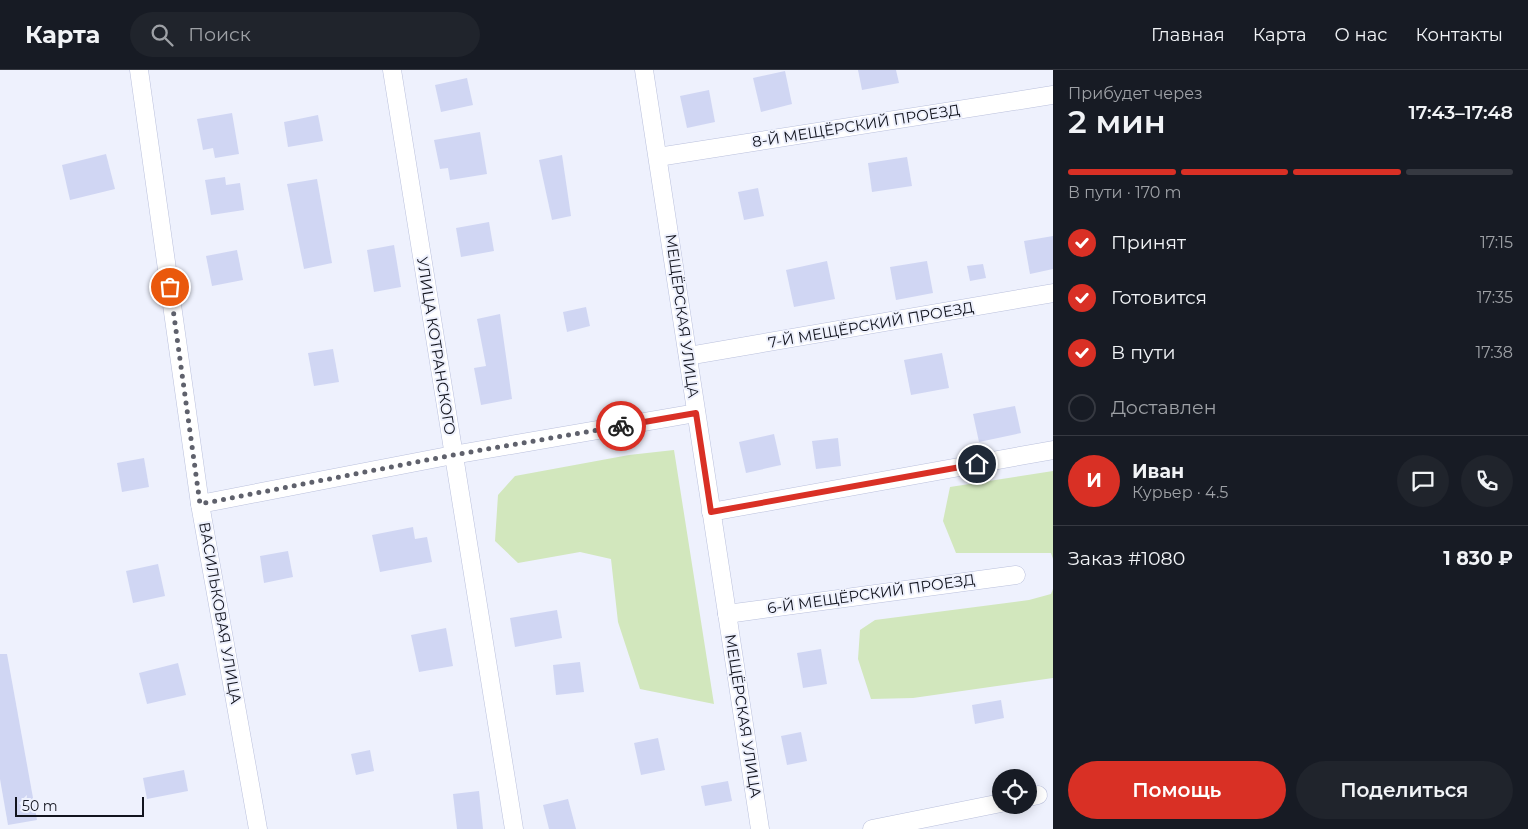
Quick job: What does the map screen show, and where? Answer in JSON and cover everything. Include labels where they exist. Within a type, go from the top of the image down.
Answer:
[{"type":"street","name":"ВАСИЛЬКОВАЯ УЛИЦА","points":[[139,70],[200,504],[258,829]]},
{"type":"street","name":"УЛИЦА КОТРАНСКОГО","points":[[392,70],[514,829]]},
{"type":"street","name":"МЕЩЁРСКАЯ УЛИЦА","points":[[644,70],[760,829]]},
{"type":"street","name":"8-Й МЕЩЁРСКИЙ ПРОЕЗД","points":[[658,158],[1053,95]]},
{"type":"street","name":"7-Й МЕЩЁРСКИЙ ПРОЕЗД","points":[[688,356],[1053,293]]},
{"type":"street","points":[[200,504],[453,455],[696,413]]},
{"type":"street","points":[[711,512],[1053,450]]},
{"type":"street","name":"6-Й МЕЩЁРСКИЙ ПРОЕЗД","points":[[727,614],[1016,575]]},
{"type":"street","points":[[872,829],[992,804]]},
{"type":"green space","points":[[674,450],[714,704],[640,689],[618,622],[611,559],[580,552],[518,563],[495,541],[498,495],[515,476],[629,455]]},
{"type":"green space","points":[[1053,471],[1053,559],[1051,553],[956,553],[943,521],[950,487]]},
{"type":"green space","points":[[1053,589],[1053,678],[913,698],[871,699],[858,659],[860,630],[875,620],[1029,600],[1051,594]]},
{"type":"building","points":[[858,70],[896,70],[899,83],[862,90]]},
{"type":"building","points":[[785,71],[792,104],[761,112],[753,78]]},
{"type":"building","points":[[467,78],[473,105],[441,112],[435,85]]},
{"type":"building","points":[[709,90],[715,122],[687,128],[680,96]]},
{"type":"building","points":[[232,113],[239,154],[215,158],[213,148],[203,150],[197,119]]},
{"type":"building","points":[[318,115],[323,141],[288,147],[284,122]]},
{"type":"building","points":[[480,132],[487,174],[450,180],[448,168],[440,169],[434,140]]},
{"type":"building","points":[[106,154],[115,189],[70,200],[62,165]]},
{"type":"building","points":[[562,155],[571,216],[552,220],[539,160]]},
{"type":"building","points":[[907,157],[912,186],[872,192],[868,163]]},
{"type":"building","points":[[225,177],[226,185],[240,183],[244,210],[211,215],[205,180]]},
{"type":"building","points":[[317,179],[332,263],[304,269],[287,184]]},
{"type":"building","points":[[758,188],[764,216],[744,220],[738,192]]},
{"type":"building","points":[[489,222],[494,251],[461,257],[456,228]]},
{"type":"building","points":[[1053,236],[1053,269],[1030,274],[1024,241]]},
{"type":"building","points":[[394,245],[401,287],[374,292],[367,250]]},
{"type":"building","points":[[237,250],[243,280],[212,286],[206,256]]},
{"type":"building","points":[[827,261],[835,299],[794,307],[786,270]]},
{"type":"building","points":[[927,261],[933,293],[896,300],[890,267]]},
{"type":"building","points":[[983,264],[986,278],[970,281],[967,266]]},
{"type":"building","points":[[586,307],[590,326],[567,332],[563,312]]},
{"type":"building","points":[[500,314],[512,399],[481,405],[474,368],[486,366],[477,319]]},
{"type":"building","points":[[333,349],[339,382],[314,386],[308,353]]},
{"type":"building","points":[[942,353],[949,388],[911,395],[904,360]]},
{"type":"building","points":[[1015,406],[1021,433],[979,442],[973,414]]},
{"type":"building","points":[[774,434],[781,465],[746,473],[739,442]]},
{"type":"building","points":[[838,438],[841,466],[816,469],[812,441]]},
{"type":"building","points":[[144,458],[149,487],[122,492],[117,463]]},
{"type":"building","points":[[413,527],[415,539],[427,537],[432,562],[380,572],[372,535]]},
{"type":"building","points":[[288,551],[293,577],[264,583],[260,556]]},
{"type":"building","points":[[158,564],[165,596],[133,603],[126,571]]},
{"type":"building","points":[[557,610],[562,638],[515,647],[510,618]]},
{"type":"building","points":[[446,628],[453,666],[419,672],[411,635]]},
{"type":"building","points":[[821,649],[827,684],[803,688],[797,653]]},
{"type":"building","points":[[0,654],[7,654],[37,820],[8,825],[0,779]]},
{"type":"building","points":[[580,662],[584,692],[556,695],[553,665]]},
{"type":"building","points":[[178,663],[186,695],[147,704],[139,673]]},
{"type":"building","points":[[1001,700],[1004,718],[975,724],[972,705]]},
{"type":"building","points":[[801,732],[807,761],[787,765],[781,736]]},
{"type":"building","points":[[658,738],[665,770],[641,775],[634,743]]},
{"type":"building","points":[[370,750],[374,771],[356,775],[351,754]]},
{"type":"building","points":[[184,770],[188,791],[147,799],[143,778]]},
{"type":"building","points":[[728,781],[732,801],[705,806],[701,786]]},
{"type":"building","points":[[479,791],[483,829],[457,829],[453,794]]},
{"type":"building","points":[[568,799],[576,829],[549,829],[543,805]]},
{"type":"way so far","points":[[170,287],[200,504],[453,455],[621,426]]},
{"type":"route","points":[[621,426],[696,413],[711,512],[977,464]]}]
